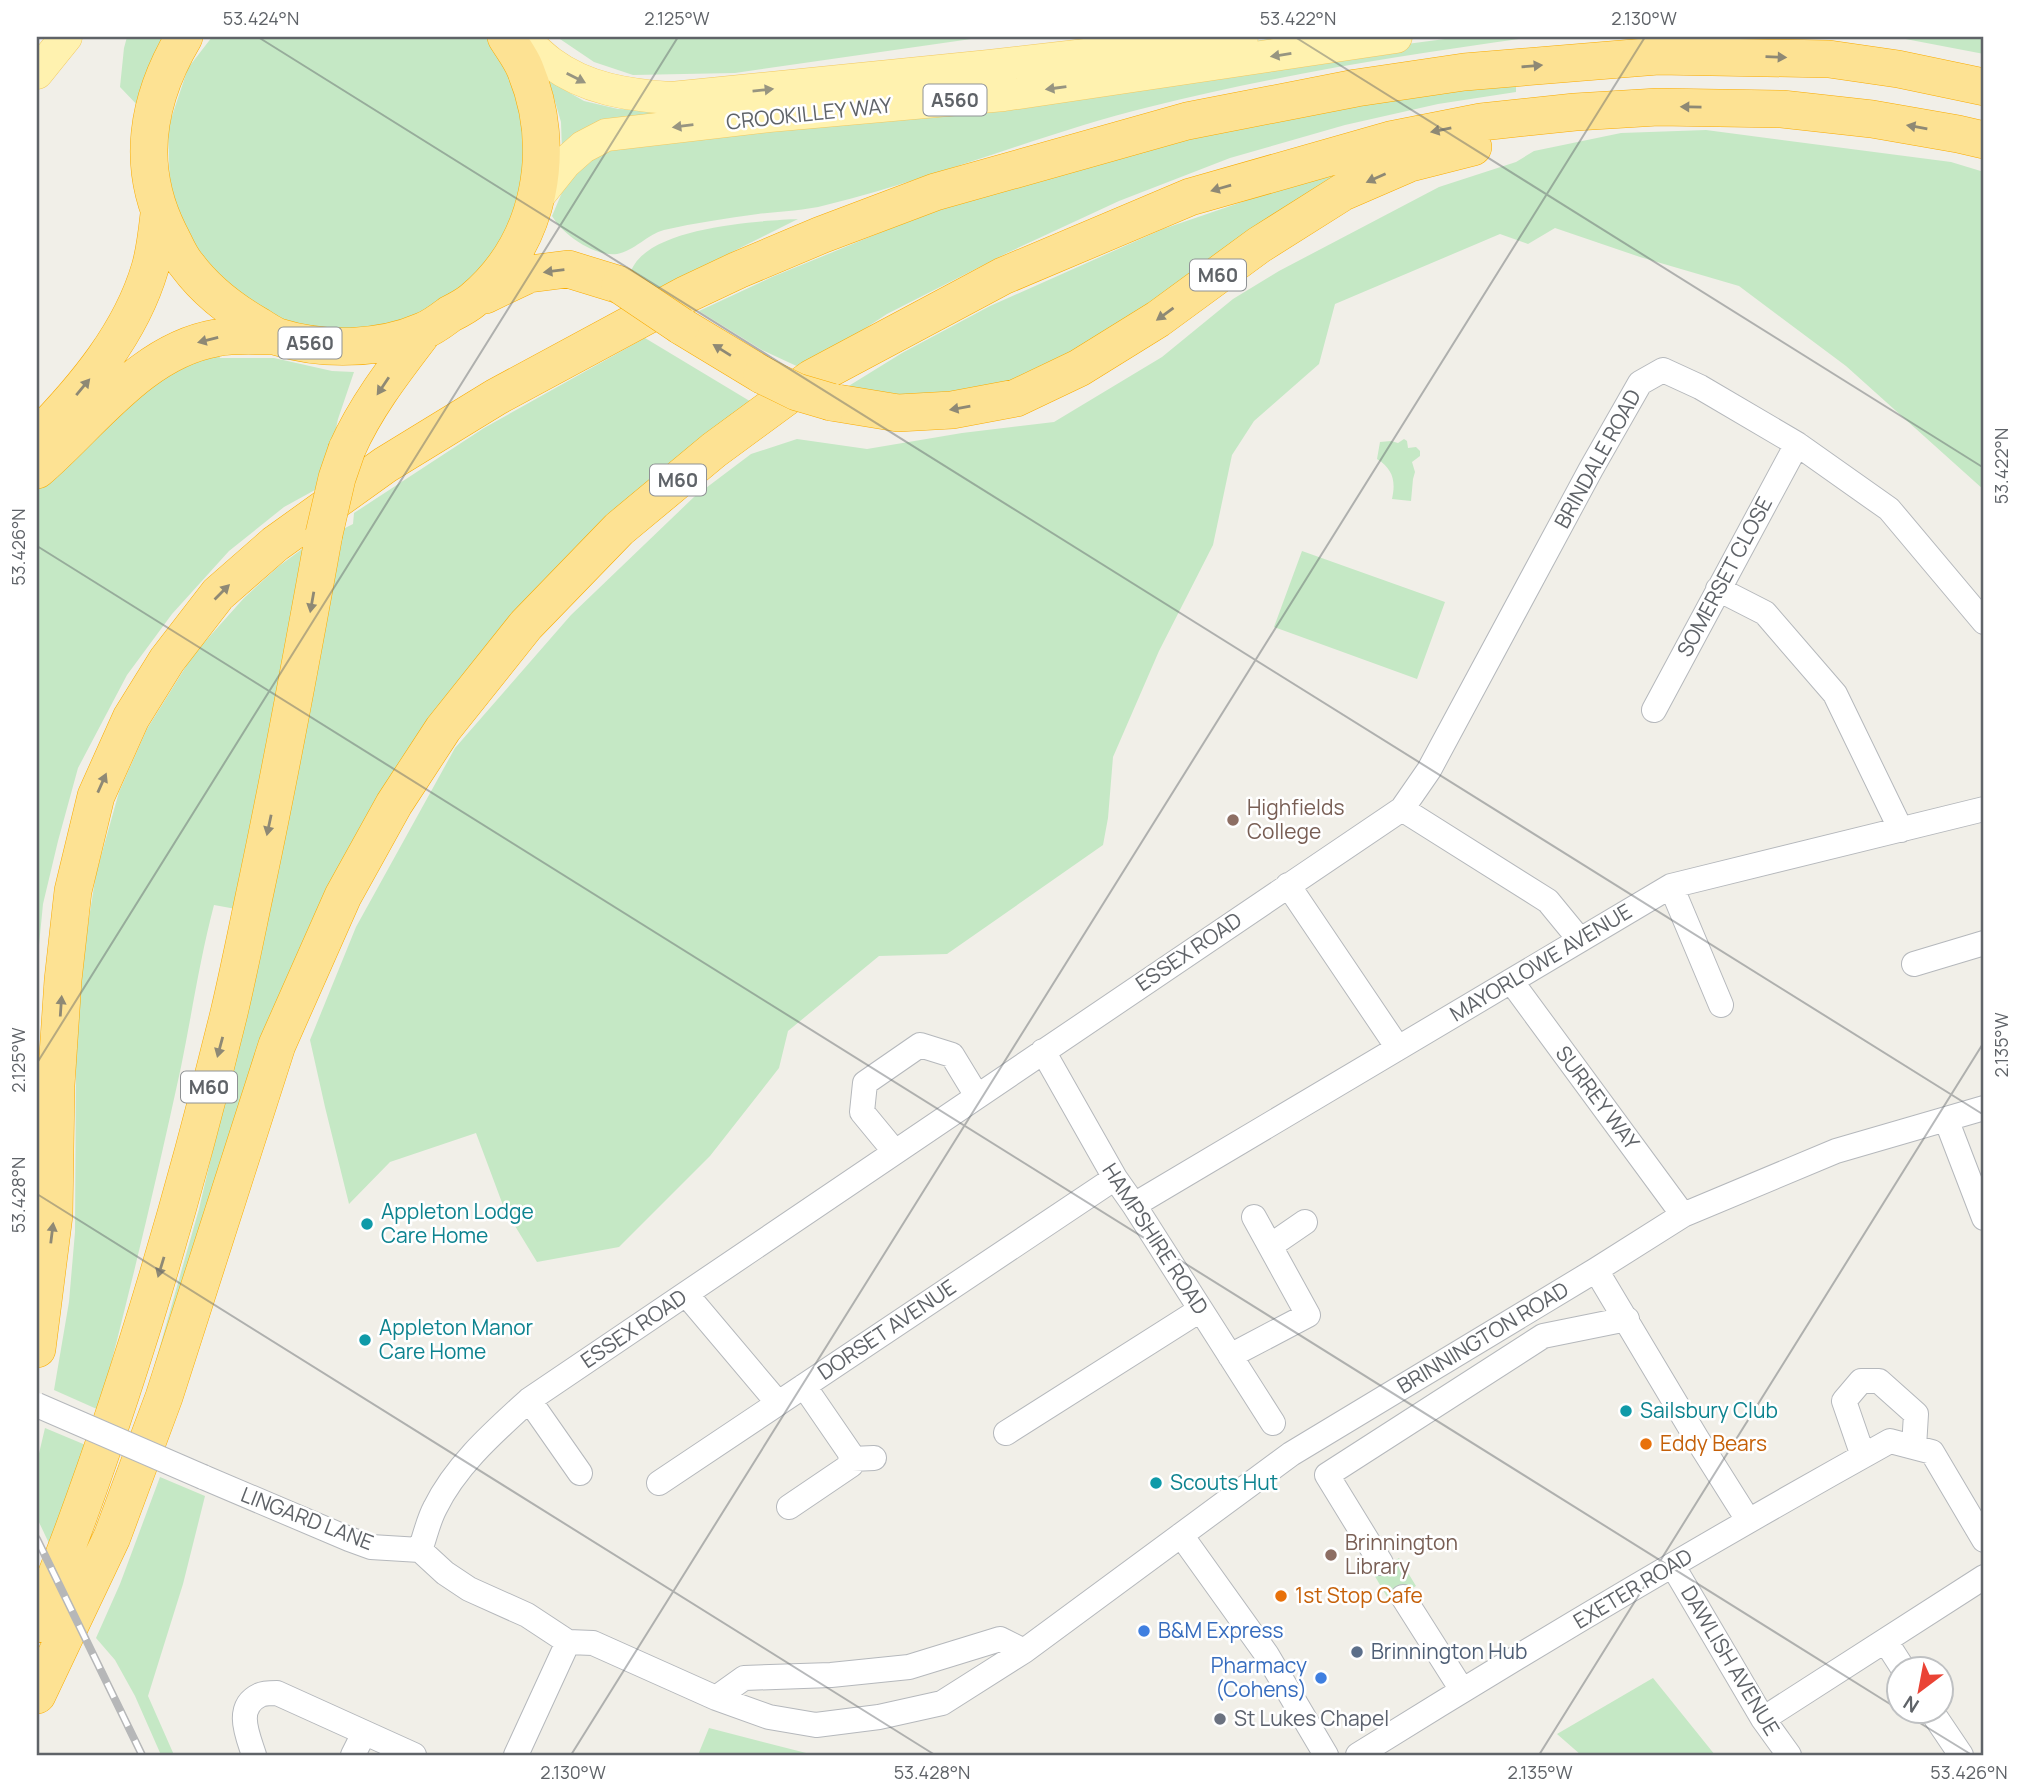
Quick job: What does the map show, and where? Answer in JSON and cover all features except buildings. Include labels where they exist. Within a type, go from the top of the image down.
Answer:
[{"type":"highway","name":"A560","points":[[184,37],[165,73],[154,104],[149,131],[151,181],[159,214],[185,263],[207,289],[233,311],[276,336]]},
{"type":"highway","name":"A560","points":[[37,470],[109,398],[163,359],[187,346],[229,336],[276,336],[342,347],[388,342],[424,331],[472,301],[503,268],[520,241],[537,198],[543,155],[537,101],[524,66],[506,37]]},
{"type":"highway","points":[[37,1349],[54,1215],[56,1085],[63,980],[73,891],[96,796],[131,718],[167,660],[218,594],[275,544],[385,466],[496,397],[685,295],[738,270],[935,192],[1187,121],[1356,88],[1464,72],[1658,56],[1829,59],[1898,69],[1984,87]]},
{"type":"highway","name":"M60","points":[[37,1695],[113,1537],[164,1397],[278,1045],[343,895],[394,804],[443,729],[526,625],[619,529],[714,450],[812,378],[1003,275],[1190,197],[1390,140],[1481,121],[1575,111],[1658,107],[1782,109],[1872,119],[1984,141]]},
{"type":"highway","name":"M60","points":[[472,301],[529,274],[568,270],[620,285],[762,375],[797,392],[831,402],[898,413],[952,410],[1016,398],[1079,368],[1158,319],[1259,245],[1343,192],[1410,163],[1485,144],[1576,126],[1605,111]]},
{"type":"highway","name":"A560","points":[[37,438],[96,371],[122,330],[142,291],[151,265],[159,214]]},
{"type":"highway","name":"M60","points":[[37,1625],[65,1555],[125,1385],[178,1209],[229,1011],[285,750],[324,534],[337,478],[358,425],[424,331]]},
{"type":"main road","points":[[37,73],[66,37]]},
{"type":"main road","name":"CROOKILLEY WAY","points":[[522,37],[552,64],[574,78],[632,95],[671,98],[1002,65],[1242,37]]},
{"type":"main road","name":"CROOKILLEY WAY","points":[[537,198],[565,163],[583,146],[606,135],[769,116],[1004,95],[1396,37]]},
{"type":"street","name":"BRINDALE ROAD","points":[[1402,809],[1429,770],[1640,383],[1663,370],[1700,387],[1797,444],[1889,509],[1984,622]]},
{"type":"street","name":"SOMERSET CLOSE","points":[[1654,710],[1797,444]]},
{"type":"street","points":[[1718,589],[1765,613],[1835,694],[1900,830]]},
{"type":"street","points":[[1402,809],[1548,901],[1580,940]]},
{"type":"street","name":"ESSEX ROAD","points":[[420,1550],[435,1508],[453,1480],[478,1446],[529,1400],[1402,809]]},
{"type":"street","name":"MAYORLOWE AVENUE","points":[[1134,1205],[1671,886],[1984,809]]},
{"type":"street","points":[[1288,885],[1398,1048]]},
{"type":"street","points":[[1671,886],[1721,1005]]},
{"type":"street","points":[[1914,964],[1984,943]]},
{"type":"street","name":"SURREY WAY","points":[[1511,981],[1683,1214]]},
{"type":"street","points":[[895,1152],[862,1112],[865,1083],[920,1045],[952,1055],[977,1096]]},
{"type":"street","name":"HAMPSHIRE ROAD","points":[[1043,1051],[1115,1178],[1273,1423]]},
{"type":"street","name":"BRINNINGTON ROAD","points":[[568,1642],[593,1643],[716,1698],[769,1717],[816,1725],[879,1717],[942,1703],[1024,1651],[1291,1454],[1596,1270],[1683,1214],[1836,1151],[1984,1108]]},
{"type":"street","points":[[1946,1119],[1984,1218]]},
{"type":"street","name":"DORSET AVENUE","points":[[659,1483],[1115,1178]]},
{"type":"street","points":[[1230,1356],[1308,1315],[1254,1217]]},
{"type":"street","points":[[1270,1246],[1305,1222]]},
{"type":"street","points":[[1596,1270],[1748,1520]]},
{"type":"street","points":[[686,1294],[778,1403]]},
{"type":"street","points":[[1006,1433],[1200,1310]]},
{"type":"street","points":[[1381,1563],[1327,1475],[1543,1336],[1627,1319]]},
{"type":"street","points":[[1863,1456],[1844,1401],[1861,1381],[1880,1381],[1916,1413],[1914,1447],[1932,1452],[1984,1540]]},
{"type":"street","points":[[789,1507],[863,1458],[804,1386]]},
{"type":"street","points":[[529,1400],[580,1473]]},
{"type":"street","name":"LINGARD LANE","points":[[37,1405],[360,1543],[371,1547],[420,1550]]},
{"type":"street","name":"EXETER ROAD","points":[[1358,1755],[1748,1520],[1890,1441],[1914,1447]]},
{"type":"street","points":[[1181,1535],[1267,1655],[1326,1755]]},
{"type":"street","points":[[420,1550],[445,1573],[469,1589],[527,1615],[568,1642],[516,1755]]},
{"type":"street","name":"DAWLISH AVENUE","points":[[1673,1566],[1763,1719],[1789,1755]]},
{"type":"street","points":[[1763,1719],[1984,1577]]},
{"type":"street","points":[[1402,1597],[1462,1690]]},
{"type":"street","points":[[716,1698],[744,1678],[831,1675],[909,1667],[1000,1639],[1024,1651]]},
{"type":"street","points":[[1886,1642],[1895,1656]]},
{"type":"street","points":[[254,1755],[243,1720],[249,1704],[260,1695],[276,1693],[414,1755]]},
{"type":"street","points":[[1941,1726],[1961,1755]]},
{"type":"street","points":[[353,1755],[364,1733]]},
{"type":"green space","points":[[127,37],[169,37],[141,109],[120,87]]},
{"type":"green space","points":[[212,37],[487,37],[494,43],[521,94],[531,151],[498,260],[406,327],[349,336],[292,327],[236,297],[194,249],[170,191],[168,128],[188,68]]},
{"type":"green space","points":[[557,37],[985,37],[735,73],[633,75],[594,62]]},
{"type":"green space","points":[[1283,37],[1319,37],[562,151],[561,122],[549,81],[584,101],[618,109],[650,110],[1118,60]]},
{"type":"green space","points":[[1460,37],[1534,37],[1341,67],[1149,107],[826,205],[664,230],[617,254],[599,252],[580,243],[552,216],[566,183],[598,150]]},
{"type":"green space","points":[[1895,37],[1984,37],[1984,54]]},
{"type":"green space","points":[[1516,82],[1516,92],[1438,104],[1345,125],[1230,158],[1119,201],[1007,253],[887,314],[803,369],[762,350],[699,311],[772,277],[911,220],[992,192],[1182,135]]},
{"type":"green space","points":[[1706,130],[1951,162],[1984,172],[1984,490],[1846,366],[1739,286],[1640,257],[1555,228],[1528,244],[1500,234],[1335,304],[1319,364],[1254,421],[1232,455],[1213,545],[1159,651],[1113,757],[1103,845],[947,954],[879,956],[788,1031],[779,1068],[710,1156],[619,1247],[537,1262],[504,1208],[476,1133],[390,1162],[349,1204],[310,1040],[356,927],[455,748],[571,615],[694,497],[751,454],[797,439],[867,449],[962,433],[1054,422],[1162,357],[1233,299],[1279,271],[1439,187],[1516,162],[1534,151],[1621,133]]},
{"type":"green space","points":[[1386,159],[1127,326],[1016,380],[970,391],[904,395],[847,387],[902,353],[990,306],[1163,229],[1309,179]]},
{"type":"green space","points":[[798,219],[656,290],[630,275],[639,259],[655,246],[677,237],[730,225]]},
{"type":"green space","points":[[645,338],[753,403],[431,720],[151,1378],[199,1209],[240,1034],[341,530],[353,524],[354,513],[484,428]]},
{"type":"green space","points":[[217,352],[220,358],[274,358],[332,371],[354,372],[338,419],[324,485],[284,507],[229,551],[172,614],[127,675],[78,768],[43,904],[37,1008],[37,489],[79,454],[124,407],[163,376]]},
{"type":"green space","points":[[1404,439],[1408,448],[1416,447],[1420,451],[1420,456],[1412,462],[1415,472],[1411,501],[1392,499],[1392,476],[1387,467],[1377,459],[1380,442],[1398,443]]},
{"type":"green space","points":[[313,541],[247,911],[214,905],[162,1153],[99,1410],[54,1390],[69,1302],[75,1232],[76,1056],[82,962],[96,874],[119,792],[147,729],[193,655],[244,598],[279,566]]},
{"type":"green space","points":[[1302,551],[1445,602],[1417,679],[1274,627]]},
{"type":"green space","points":[[45,1428],[88,1446],[55,1556],[37,1518],[37,1462]]},
{"type":"green space","points":[[160,1477],[205,1496],[183,1584],[148,1696],[174,1755],[161,1755],[135,1696],[115,1660],[96,1638],[120,1584]]},
{"type":"green space","points":[[1399,1558],[1416,1586],[1390,1602],[1373,1573]]},
{"type":"green space","points":[[1653,1678],[1715,1755],[1581,1755],[1557,1734]]},
{"type":"green space","points":[[709,1728],[814,1755],[698,1755]]},
{"type":"railway","points":[[37,1539],[142,1755]]},
{"type":"place","name":"Highfields College","points":[[1233,820]]},
{"type":"place","name":"Appleton Lodge Care Home","points":[[367,1224]]},
{"type":"place","name":"Appleton Manor Care Home","points":[[365,1340]]},
{"type":"place","name":"Sailsbury Club","points":[[1626,1411]]},
{"type":"place","name":"Eddy Bears","points":[[1646,1444]]},
{"type":"place","name":"Scouts Hut","points":[[1156,1483]]},
{"type":"place","name":"Brinnington Library","points":[[1331,1555]]},
{"type":"place","name":"1st Stop Cafe","points":[[1281,1596]]},
{"type":"place","name":"B&M Express","points":[[1144,1631]]},
{"type":"place","name":"Brinnington Hub","points":[[1357,1652]]},
{"type":"place","name":"Pharmacy (Cohens)","points":[[1321,1678]]},
{"type":"place","name":"St Lukes Chapel","points":[[1220,1719]]}]
